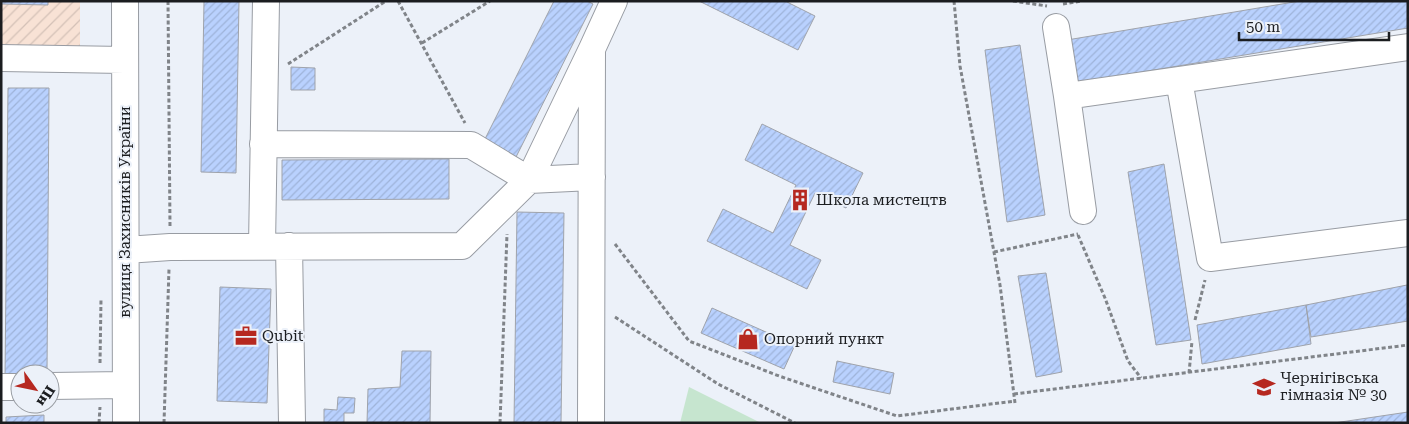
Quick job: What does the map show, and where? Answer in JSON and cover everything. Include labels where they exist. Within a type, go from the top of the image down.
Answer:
[{"type":"street","name":"вулиця Захисників України","points":[[125,1],[126,423]]},
{"type":"street","points":[[262,246],[266,1]]},
{"type":"street","points":[[126,250],[170,247],[462,246],[530,180],[614,1]]},
{"type":"street","points":[[1056,27],[1067,96],[1081,223]]},
{"type":"street","points":[[1067,96],[1408,47]]},
{"type":"street","points":[[591,423],[592,49]]},
{"type":"street","points":[[1,58],[124,60]]},
{"type":"street","points":[[1179,80],[1210,258],[1408,232]]},
{"type":"street","points":[[263,144],[471,145],[530,180],[592,177]]},
{"type":"street","points":[[289,246],[292,423]]},
{"type":"street","points":[[60,386],[125,385]]},
{"type":"path","points":[[164,423],[170,247],[168,1]]},
{"type":"path","points":[[265,79],[386,1]]},
{"type":"path","points":[[398,1],[464,117],[471,145]]},
{"type":"path","points":[[422,44],[490,1]]},
{"type":"path","points":[[592,214],[689,341],[779,376],[897,416],[1015,402],[994,252],[960,66],[954,1]]},
{"type":"path","points":[[1013,1],[1049,6],[1082,1]]},
{"type":"path","points":[[500,423],[508,201]]},
{"type":"path","points":[[994,252],[1081,223],[1128,361],[1141,378]]},
{"type":"path","points":[[1195,320],[1210,258]]},
{"type":"path","points":[[592,303],[718,384],[795,423]]},
{"type":"path","points":[[1189,374],[1192,341]]},
{"type":"path","points":[[1014,394],[1189,374],[1408,345]]},
{"type":"shaded area","points":[[1,1],[80,1],[80,49],[1,50]]},
{"type":"green space","points":[[689,387],[761,423],[680,423]]},
{"type":"building","points":[[1,1],[48,1],[48,5],[1,4]]},
{"type":"building","points":[[204,1],[239,1],[236,173],[201,172]]},
{"type":"building","points":[[554,1],[587,1],[593,4],[516,157],[484,141]]},
{"type":"building","points":[[699,1],[785,1],[815,16],[798,50]]},
{"type":"building","points":[[1300,1],[1408,1],[1408,28],[1075,83],[1067,40]]},
{"type":"building","points":[[1020,45],[1045,215],[1007,222],[985,50]]},
{"type":"building","points":[[291,67],[315,68],[315,90],[291,90]]},
{"type":"building","points":[[8,88],[49,88],[47,364],[10,364],[10,376],[5,377]]},
{"type":"building","name":"Школа мистецтв","points":[[762,124],[863,173],[846,208],[815,193],[790,245],[821,260],[807,289],[707,241],[723,209],[773,233],[796,185],[745,160]]},
{"type":"building","points":[[449,159],[449,199],[282,200],[282,160]]},
{"type":"building","points":[[1164,164],[1191,340],[1156,345],[1128,172]]},
{"type":"building","points":[[517,212],[564,213],[561,423],[514,423]]},
{"type":"building","points":[[1046,273],[1062,372],[1036,377],[1018,276]]},
{"type":"building","points":[[1407,285],[1408,321],[1311,337],[1306,305]]},
{"type":"building","points":[[220,287],[271,289],[267,403],[217,401]]},
{"type":"building","points":[[1306,305],[1311,344],[1202,364],[1197,325]]},
{"type":"building","name":"Опорний пункт","points":[[712,308],[795,345],[784,369],[701,333]]},
{"type":"building","points":[[402,351],[431,351],[430,423],[367,423],[368,389],[400,387]]},
{"type":"building","points":[[837,361],[894,373],[890,394],[833,382]]},
{"type":"building","points":[[338,397],[355,398],[354,413],[344,413],[344,423],[324,423],[324,409],[337,410]]},
{"type":"building","points":[[1408,412],[1408,423],[1334,423]]},
{"type":"building","points":[[44,415],[44,423],[6,423],[6,417]]},
{"type":"place","name":"Школа мистецтв","points":[[800,200]]},
{"type":"place","name":"Qubit","points":[[246,336]]},
{"type":"place","name":"Опорний пункт","points":[[748,339]]},
{"type":"place","name":"Чернігівська гімназія № 30","points":[[1264,387]]}]
